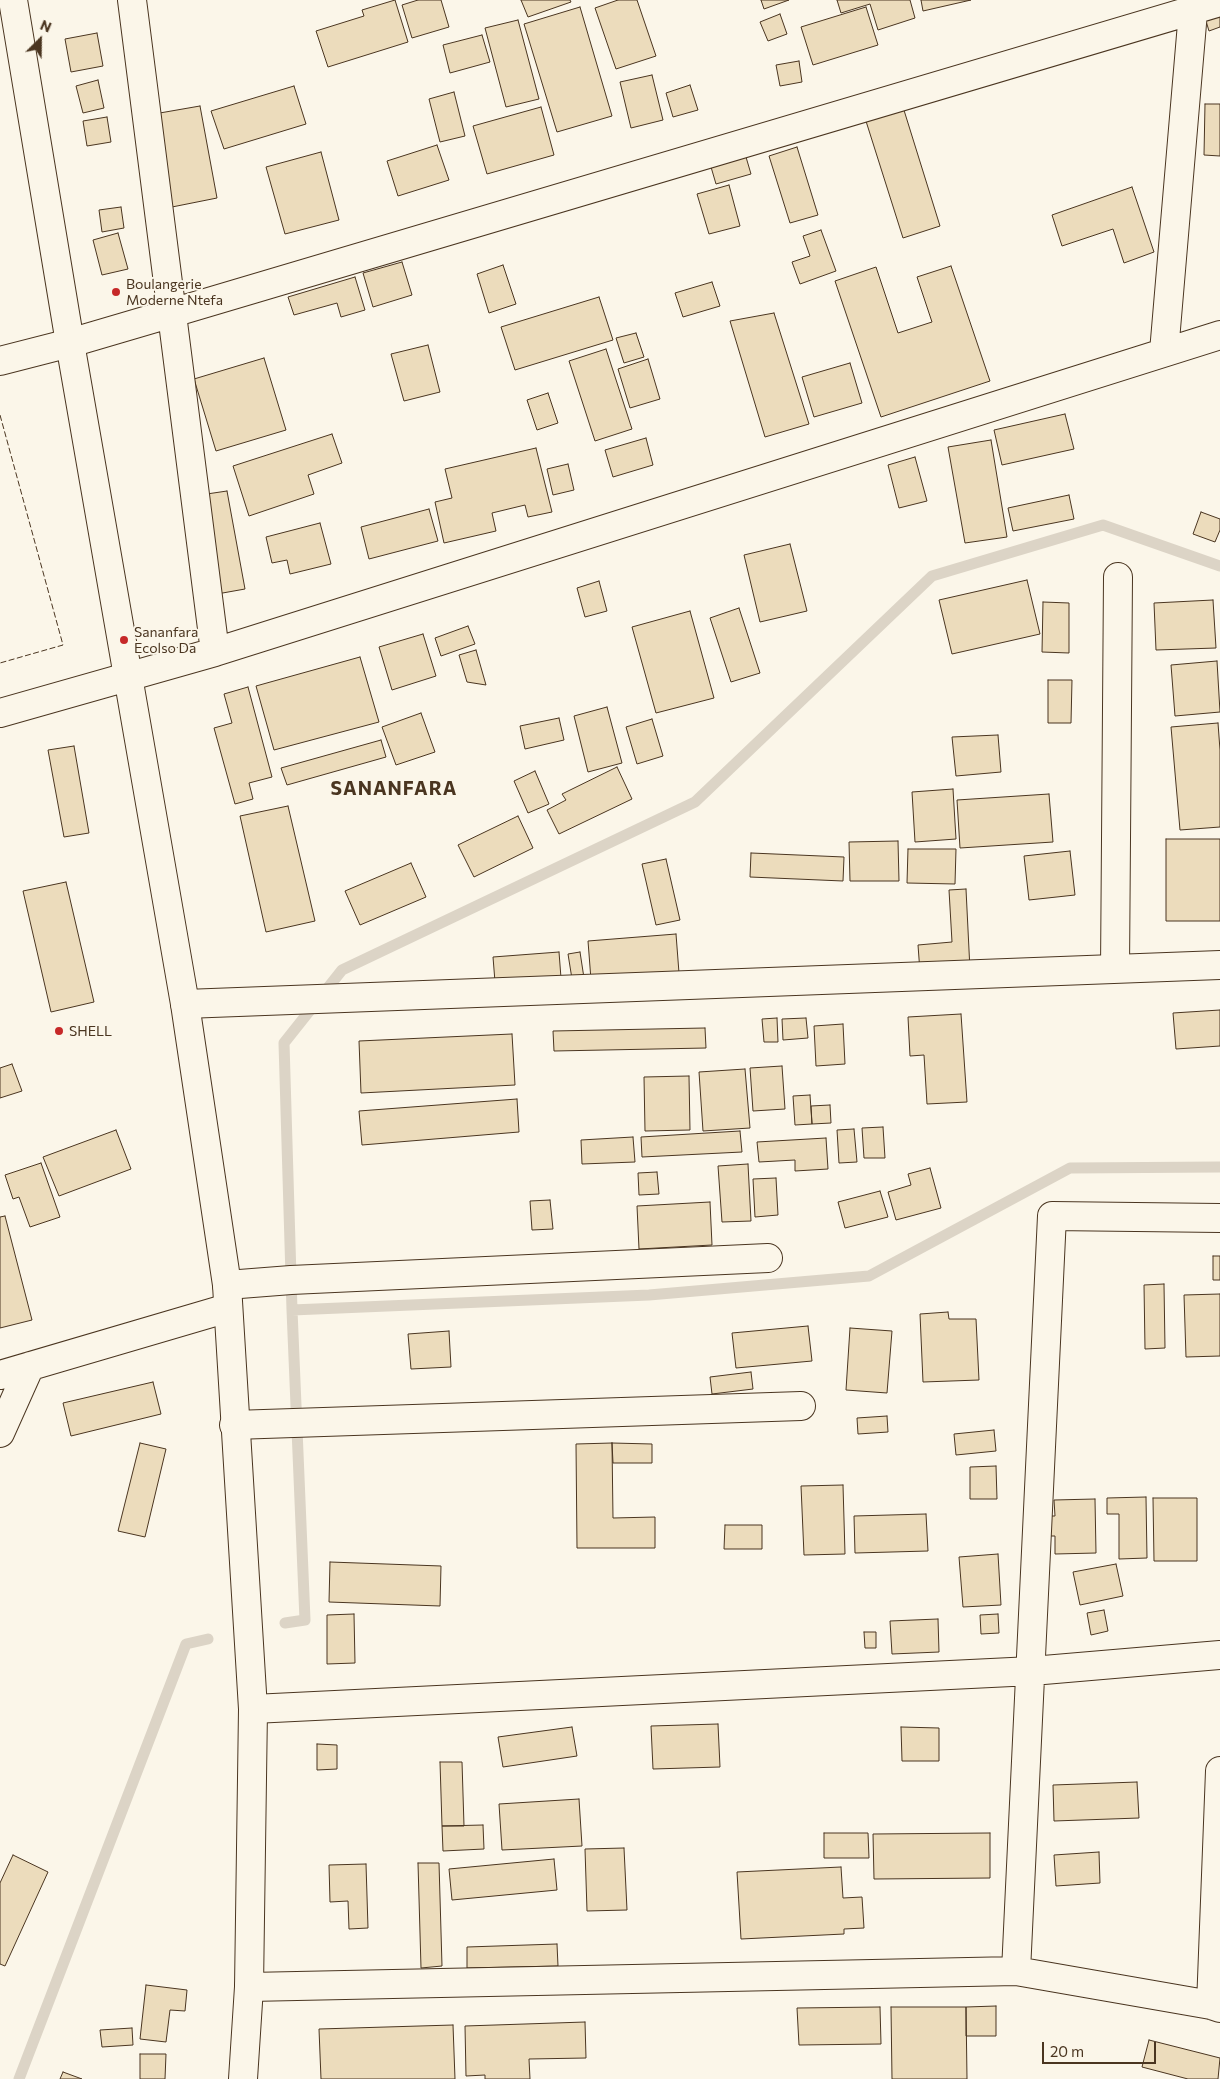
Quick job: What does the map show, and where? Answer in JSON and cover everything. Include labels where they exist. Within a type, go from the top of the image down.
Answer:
[{"type":"street","points":[[13,0],[70,343],[185,1004],[228,1296],[234,1425],[253,1708],[249,1987],[243,2079]]},
{"type":"street","points":[[132,0],[216,652]]},
{"type":"street","points":[[0,361],[172,313],[1203,4],[1164,352]]},
{"type":"street","points":[[0,713],[216,652],[1220,335]]},
{"type":"street","points":[[1116,969],[1118,577]]},
{"type":"street","points":[[185,1004],[1220,965]]},
{"type":"street","points":[[1016,1971],[1032,1671],[1052,1216],[1220,1218]]},
{"type":"street","points":[[0,1375],[228,1296],[301,1279],[768,1258]]},
{"type":"street","points":[[0,1433],[30,1366]]},
{"type":"street","points":[[234,1425],[801,1406]]},
{"type":"street","points":[[253,1708],[1032,1671],[1220,1655]]},
{"type":"street","points":[[249,1987],[1016,1971],[1215,2006],[1220,1771]]},
{"type":"building","points":[[395,0],[408,42],[328,67],[316,31],[364,16],[362,10]]},
{"type":"building","points":[[418,0],[441,0],[449,27],[412,38],[402,5]]},
{"type":"building","points":[[521,0],[570,0],[571,2],[528,17]]},
{"type":"building","points":[[618,0],[637,0],[656,56],[616,69],[595,8]]},
{"type":"building","points":[[761,0],[789,0],[764,9]]},
{"type":"building","points":[[837,0],[910,0],[915,18],[878,30],[870,4],[841,13]]},
{"type":"building","points":[[921,0],[971,0],[923,11]]},
{"type":"building","points":[[580,7],[612,116],[557,132],[524,24]]},
{"type":"building","points":[[866,7],[878,45],[813,65],[801,27]]},
{"type":"building","points":[[780,14],[787,34],[768,41],[760,22]]},
{"type":"building","points":[[1220,16],[1220,27],[1209,31],[1206,21]]},
{"type":"building","points":[[518,20],[539,99],[506,107],[485,28]]},
{"type":"building","points":[[97,33],[103,66],[71,72],[65,39]]},
{"type":"building","points":[[482,35],[490,62],[450,73],[443,45]]},
{"type":"building","points":[[799,61],[802,82],[780,86],[776,65]]},
{"type":"building","points":[[652,75],[663,120],[631,128],[620,82]]},
{"type":"building","points":[[98,80],[104,108],[83,113],[76,86]]},
{"type":"building","points":[[690,85],[698,110],[673,117],[666,93]]},
{"type":"building","points":[[294,86],[306,124],[224,149],[211,111]]},
{"type":"building","points":[[454,92],[465,136],[440,142],[429,99]]},
{"type":"building","points":[[1205,104],[1220,104],[1220,156],[1204,155]]},
{"type":"building","points":[[200,106],[217,198],[172,207],[154,114]]},
{"type":"building","points":[[541,107],[554,155],[487,174],[473,126]]},
{"type":"building","points":[[903,107],[940,226],[903,238],[865,118]]},
{"type":"building","points":[[107,117],[111,142],[87,146],[83,121]]},
{"type":"building","points":[[437,145],[449,180],[398,196],[387,161]]},
{"type":"building","points":[[797,147],[818,215],[790,223],[769,156]]},
{"type":"building","points":[[321,152],[339,220],[285,234],[266,167]]},
{"type":"building","points":[[746,157],[751,174],[716,184],[711,167]]},
{"type":"building","points":[[729,185],[740,226],[709,234],[697,194]]},
{"type":"building","points":[[1132,187],[1154,252],[1124,263],[1113,229],[1062,246],[1052,215]]},
{"type":"building","points":[[121,207],[124,228],[102,232],[99,210]]},
{"type":"building","points":[[821,230],[836,271],[800,284],[792,262],[810,256],[803,236]]},
{"type":"building","points":[[118,233],[128,269],[102,275],[93,240]]},
{"type":"building","points":[[402,262],[412,295],[373,307],[363,273]]},
{"type":"building","points":[[503,265],[516,304],[489,313],[477,274]]},
{"type":"building","points":[[951,266],[990,381],[881,417],[835,281],[876,267],[898,333],[932,322],[917,277]]},
{"type":"building","points":[[355,277],[365,310],[341,317],[337,303],[294,315],[288,297]]},
{"type":"building","points":[[712,282],[720,306],[683,317],[675,293]]},
{"type":"building","points":[[599,297],[613,340],[515,370],[501,327]]},
{"type":"building","points":[[774,313],[809,424],[765,437],[730,321]]},
{"type":"building","points":[[636,333],[644,357],[624,363],[616,338]]},
{"type":"building","points":[[428,345],[440,392],[404,401],[391,354]]},
{"type":"building","points":[[606,349],[632,429],[595,441],[569,361]]},
{"type":"building","points":[[264,358],[286,430],[216,451],[194,379]]},
{"type":"building","points":[[648,359],[660,399],[630,408],[618,369]]},
{"type":"building","points":[[850,363],[862,403],[814,417],[802,377]]},
{"type":"building","points":[[548,393],[558,423],[537,430],[527,400]]},
{"type":"building","points":[[1065,414],[1074,449],[1002,465],[994,430]]},
{"type":"building","points":[[332,434],[342,463],[308,475],[314,494],[249,516],[233,466]]},
{"type":"building","points":[[646,438],[653,465],[613,477],[605,450]]},
{"type":"building","points":[[991,440],[1007,537],[965,543],[948,447]]},
{"type":"building","points":[[536,448],[552,512],[528,517],[525,505],[492,513],[496,531],[444,543],[435,502],[452,498],[445,469]]},
{"type":"building","points":[[915,457],[927,501],[899,508],[888,465]]},
{"type":"building","points":[[568,464],[574,490],[553,495],[547,469]]},
{"type":"building","points":[[227,491],[245,589],[217,594],[200,495]]},
{"type":"building","points":[[1069,495],[1074,519],[1013,531],[1008,508]]},
{"type":"building","points":[[429,509],[438,541],[369,559],[361,527]]},
{"type":"building","points":[[1201,512],[1220,519],[1220,530],[1215,542],[1193,534]]},
{"type":"building","points":[[320,523],[331,564],[290,574],[287,560],[272,563],[266,537]]},
{"type":"building","points":[[790,544],[807,611],[760,622],[744,555]]},
{"type":"building","points":[[1027,580],[1040,634],[952,654],[939,600]]},
{"type":"building","points":[[599,581],[607,611],[585,617],[577,588]]},
{"type":"building","points":[[1213,600],[1216,648],[1156,650],[1154,603]]},
{"type":"building","points":[[1043,602],[1069,603],[1069,653],[1042,652]]},
{"type":"building","points":[[739,608],[760,673],[731,682],[710,618]]},
{"type":"building","points":[[690,611],[714,698],[656,713],[632,627]]},
{"type":"building","points":[[468,626],[475,644],[441,656],[435,638]]},
{"type":"building","points":[[423,634],[436,676],[392,690],[379,647]]},
{"type":"building","points":[[476,650],[486,685],[467,682],[459,655]]},
{"type":"building","points":[[360,657],[379,722],[274,750],[256,686]]},
{"type":"building","points":[[1217,661],[1220,712],[1175,716],[1171,665]]},
{"type":"building","points":[[1048,680],[1072,680],[1071,723],[1048,723]]},
{"type":"building","points":[[248,687],[272,777],[249,783],[253,799],[235,804],[214,728],[232,723],[224,694]]},
{"type":"building","points":[[607,707],[622,763],[588,772],[574,716]]},
{"type":"building","points":[[421,713],[435,752],[396,765],[382,727]]},
{"type":"building","points":[[559,718],[564,740],[525,749],[520,726]]},
{"type":"building","points":[[652,719],[663,756],[637,764],[626,727]]},
{"type":"building","points":[[1218,723],[1220,827],[1180,830],[1171,727]]},
{"type":"building","points":[[998,735],[1001,772],[956,776],[952,737]]},
{"type":"building","points":[[381,740],[386,757],[287,785],[281,768]]},
{"type":"building","points":[[74,746],[89,833],[64,837],[48,750]]},
{"type":"building","points":[[617,767],[632,799],[559,834],[547,810],[566,800],[562,794]]},
{"type":"building","points":[[535,771],[549,804],[528,813],[514,781]]},
{"type":"building","points":[[953,789],[956,839],[915,842],[912,792]]},
{"type":"building","points":[[1049,794],[1053,842],[960,848],[957,800]]},
{"type":"building","points":[[288,806],[315,921],[266,932],[240,816]]},
{"type":"building","points":[[518,816],[533,848],[474,877],[458,845]]},
{"type":"building","points":[[1166,839],[1220,839],[1220,921],[1166,921]]},
{"type":"building","points":[[898,841],[899,881],[850,881],[849,842]]},
{"type":"building","points":[[908,849],[956,849],[955,884],[907,883]]},
{"type":"building","points":[[1070,851],[1075,895],[1029,900],[1024,856]]},
{"type":"building","points":[[751,853],[844,857],[843,881],[750,877]]},
{"type":"building","points":[[666,859],[680,920],[656,925],[642,864]]},
{"type":"building","points":[[411,863],[426,897],[360,925],[345,891]]},
{"type":"building","points":[[66,882],[94,1002],[51,1012],[23,891]]},
{"type":"building","points":[[966,889],[970,970],[920,972],[918,945],[952,942],[949,890]]},
{"type":"building","points":[[676,934],[679,973],[591,980],[588,941]]},
{"type":"building","points":[[559,952],[561,978],[495,982],[493,957]]},
{"type":"building","points":[[580,952],[584,978],[572,979],[568,954]]},
{"type":"building","points":[[1220,1010],[1220,1046],[1176,1049],[1173,1013]]},
{"type":"building","points":[[961,1014],[967,1102],[927,1104],[924,1055],[910,1056],[908,1017]]},
{"type":"building","points":[[777,1018],[778,1042],[764,1042],[762,1019]]},
{"type":"building","points":[[806,1018],[808,1038],[783,1040],[782,1019]]},
{"type":"building","points":[[843,1024],[845,1064],[816,1066],[814,1026]]},
{"type":"building","points":[[705,1028],[706,1048],[554,1051],[553,1031]]},
{"type":"building","points":[[512,1034],[515,1085],[361,1093],[359,1041]]},
{"type":"building","points":[[12,1064],[22,1091],[0,1098],[0,1068]]},
{"type":"building","points":[[782,1066],[785,1109],[753,1111],[750,1068]]},
{"type":"building","points":[[745,1069],[750,1128],[703,1131],[699,1072]]},
{"type":"building","points":[[689,1076],[690,1130],[645,1131],[644,1077]]},
{"type":"building","points":[[810,1095],[812,1124],[795,1125],[793,1096]]},
{"type":"building","points":[[517,1099],[519,1132],[362,1145],[359,1111]]},
{"type":"building","points":[[830,1105],[831,1123],[812,1124],[811,1106]]},
{"type":"building","points":[[883,1127],[885,1158],[864,1158],[862,1128]]},
{"type":"building","points":[[854,1129],[857,1162],[839,1163],[837,1130]]},
{"type":"building","points":[[116,1130],[131,1169],[59,1196],[43,1157]]},
{"type":"building","points":[[740,1131],[742,1152],[642,1157],[641,1137]]},
{"type":"building","points":[[633,1137],[635,1162],[582,1164],[581,1140]]},
{"type":"building","points":[[826,1138],[828,1169],[795,1171],[795,1160],[759,1162],[757,1142]]},
{"type":"building","points":[[41,1163],[60,1217],[30,1227],[19,1197],[13,1199],[5,1175]]},
{"type":"building","points":[[748,1164],[751,1221],[722,1222],[718,1166]]},
{"type":"building","points":[[930,1168],[941,1208],[896,1220],[888,1192],[911,1185],[908,1174]]},
{"type":"building","points":[[657,1172],[659,1194],[639,1195],[638,1173]]},
{"type":"building","points":[[776,1178],[778,1215],[755,1217],[753,1179]]},
{"type":"building","points":[[880,1191],[888,1217],[845,1228],[838,1202]]},
{"type":"building","points":[[550,1200],[553,1229],[532,1230],[530,1201]]},
{"type":"building","points":[[710,1202],[712,1245],[639,1249],[637,1206]]},
{"type":"building","points":[[5,1216],[32,1320],[0,1328],[0,1217]]},
{"type":"building","points":[[1213,1256],[1220,1256],[1220,1280],[1213,1280]]},
{"type":"building","points":[[1164,1284],[1165,1348],[1145,1349],[1144,1285]]},
{"type":"building","points":[[1220,1294],[1220,1356],[1186,1357],[1184,1295]]},
{"type":"building","points":[[948,1312],[949,1319],[976,1319],[979,1380],[923,1382],[920,1314]]},
{"type":"building","points":[[808,1326],[812,1361],[736,1368],[732,1333]]},
{"type":"building","points":[[850,1328],[892,1331],[887,1393],[846,1390]]},
{"type":"building","points":[[449,1331],[451,1367],[411,1369],[408,1334]]},
{"type":"building","points":[[751,1372],[753,1389],[712,1394],[710,1377]]},
{"type":"building","points":[[153,1382],[161,1414],[71,1436],[63,1403]]},
{"type":"building","points":[[887,1416],[888,1432],[858,1434],[857,1418]]},
{"type":"building","points":[[994,1430],[996,1451],[956,1455],[954,1434]]},
{"type":"building","points":[[140,1443],[166,1449],[145,1537],[118,1531]]},
{"type":"building","points":[[612,1443],[613,1518],[655,1517],[655,1548],[577,1548],[576,1444]]},
{"type":"building","points":[[612,1443],[652,1444],[652,1463],[613,1463]]},
{"type":"building","points":[[996,1466],[997,1499],[970,1499],[970,1467]]},
{"type":"building","points":[[843,1485],[845,1554],[804,1555],[801,1486]]},
{"type":"building","points":[[1146,1497],[1147,1558],[1119,1559],[1119,1514],[1107,1514],[1107,1498]]},
{"type":"building","points":[[1153,1498],[1197,1498],[1197,1561],[1154,1561]]},
{"type":"building","points":[[1095,1499],[1096,1553],[1055,1554],[1055,1536],[1047,1536],[1046,1516],[1055,1516],[1054,1500]]},
{"type":"building","points":[[926,1514],[928,1551],[855,1553],[854,1516]]},
{"type":"building","points":[[725,1525],[762,1525],[762,1549],[724,1549]]},
{"type":"building","points":[[998,1554],[1001,1605],[963,1607],[959,1557]]},
{"type":"building","points":[[330,1562],[441,1566],[440,1606],[329,1602]]},
{"type":"building","points":[[1116,1564],[1123,1596],[1080,1605],[1073,1572]]},
{"type":"building","points":[[1104,1610],[1108,1631],[1091,1635],[1087,1613]]},
{"type":"building","points":[[354,1614],[355,1663],[327,1664],[327,1615]]},
{"type":"building","points":[[998,1614],[999,1633],[981,1634],[980,1615]]},
{"type":"building","points":[[938,1619],[939,1652],[892,1654],[890,1621]]},
{"type":"building","points":[[864,1632],[876,1632],[876,1648],[865,1648]]},
{"type":"building","points":[[718,1724],[720,1767],[653,1769],[651,1726]]},
{"type":"building","points":[[572,1727],[577,1756],[503,1767],[498,1737]]},
{"type":"building","points":[[901,1727],[939,1728],[939,1761],[902,1761]]},
{"type":"building","points":[[317,1744],[337,1745],[337,1769],[317,1770]]},
{"type":"building","points":[[440,1762],[462,1762],[464,1826],[442,1826]]},
{"type":"building","points":[[1137,1782],[1139,1818],[1054,1821],[1053,1785]]},
{"type":"building","points":[[579,1799],[582,1846],[502,1850],[499,1804]]},
{"type":"building","points":[[483,1825],[484,1849],[443,1851],[442,1826]]},
{"type":"building","points":[[824,1833],[868,1833],[869,1858],[824,1858]]},
{"type":"building","points":[[990,1833],[990,1878],[874,1879],[873,1834]]},
{"type":"building","points":[[624,1848],[627,1910],[587,1911],[585,1849]]},
{"type":"building","points":[[1099,1852],[1100,1883],[1056,1886],[1054,1855]]},
{"type":"building","points":[[13,1855],[48,1872],[5,1966],[0,1964],[0,1883]]},
{"type":"building","points":[[554,1859],[557,1890],[452,1900],[449,1869]]},
{"type":"building","points":[[418,1863],[439,1863],[442,1966],[421,1968]]},
{"type":"building","points":[[366,1864],[368,1928],[349,1929],[348,1901],[330,1902],[329,1865]]},
{"type":"building","points":[[841,1867],[843,1898],[862,1897],[864,1928],[844,1929],[844,1934],[741,1939],[737,1872]]},
{"type":"building","points":[[557,1944],[558,1966],[467,1968],[467,1947]]},
{"type":"building","points":[[146,1985],[187,1990],[185,2011],[170,2010],[166,2042],[140,2039]]},
{"type":"building","points":[[996,2006],[996,2036],[966,2036],[966,2007]]},
{"type":"building","points":[[880,2007],[881,2044],[799,2045],[797,2008]]},
{"type":"building","points":[[891,2007],[966,2007],[967,2079],[892,2079]]},
{"type":"building","points":[[585,2022],[586,2058],[529,2059],[530,2079],[485,2079],[485,2075],[466,2076],[465,2026]]},
{"type":"building","points":[[453,2025],[455,2079],[321,2079],[319,2029]]},
{"type":"building","points":[[132,2028],[133,2045],[102,2047],[100,2030]]},
{"type":"building","points":[[1149,2040],[1220,2058],[1218,2079],[1188,2079],[1142,2067]]},
{"type":"building","points":[[140,2054],[166,2054],[165,2079],[140,2079]]},
{"type":"building","points":[[63,2072],[82,2079],[60,2079]]},
{"type":"waterway","points":[[285,1623],[305,1620],[292,1310],[284,1043],[342,970],[695,802],[932,576],[1103,525],[1220,566]]},
{"type":"waterway","points":[[292,1310],[649,1295],[869,1276],[1070,1168],[1220,1167]]},
{"type":"waterway","points":[[19,2079],[186,1644],[208,1639]]},
{"type":"fence","points":[[0,415],[63,645],[0,663]]},
{"type":"place","name":"Boulangerie Moderne Ntefa","points":[[116,292]]},
{"type":"place","name":"Sananfara Ecolso Da","points":[[124,640]]},
{"type":"place","name":"SHELL","points":[[59,1031]]},
{"type":"district","name":"SANANFARA","points":[[394,789]]}]
